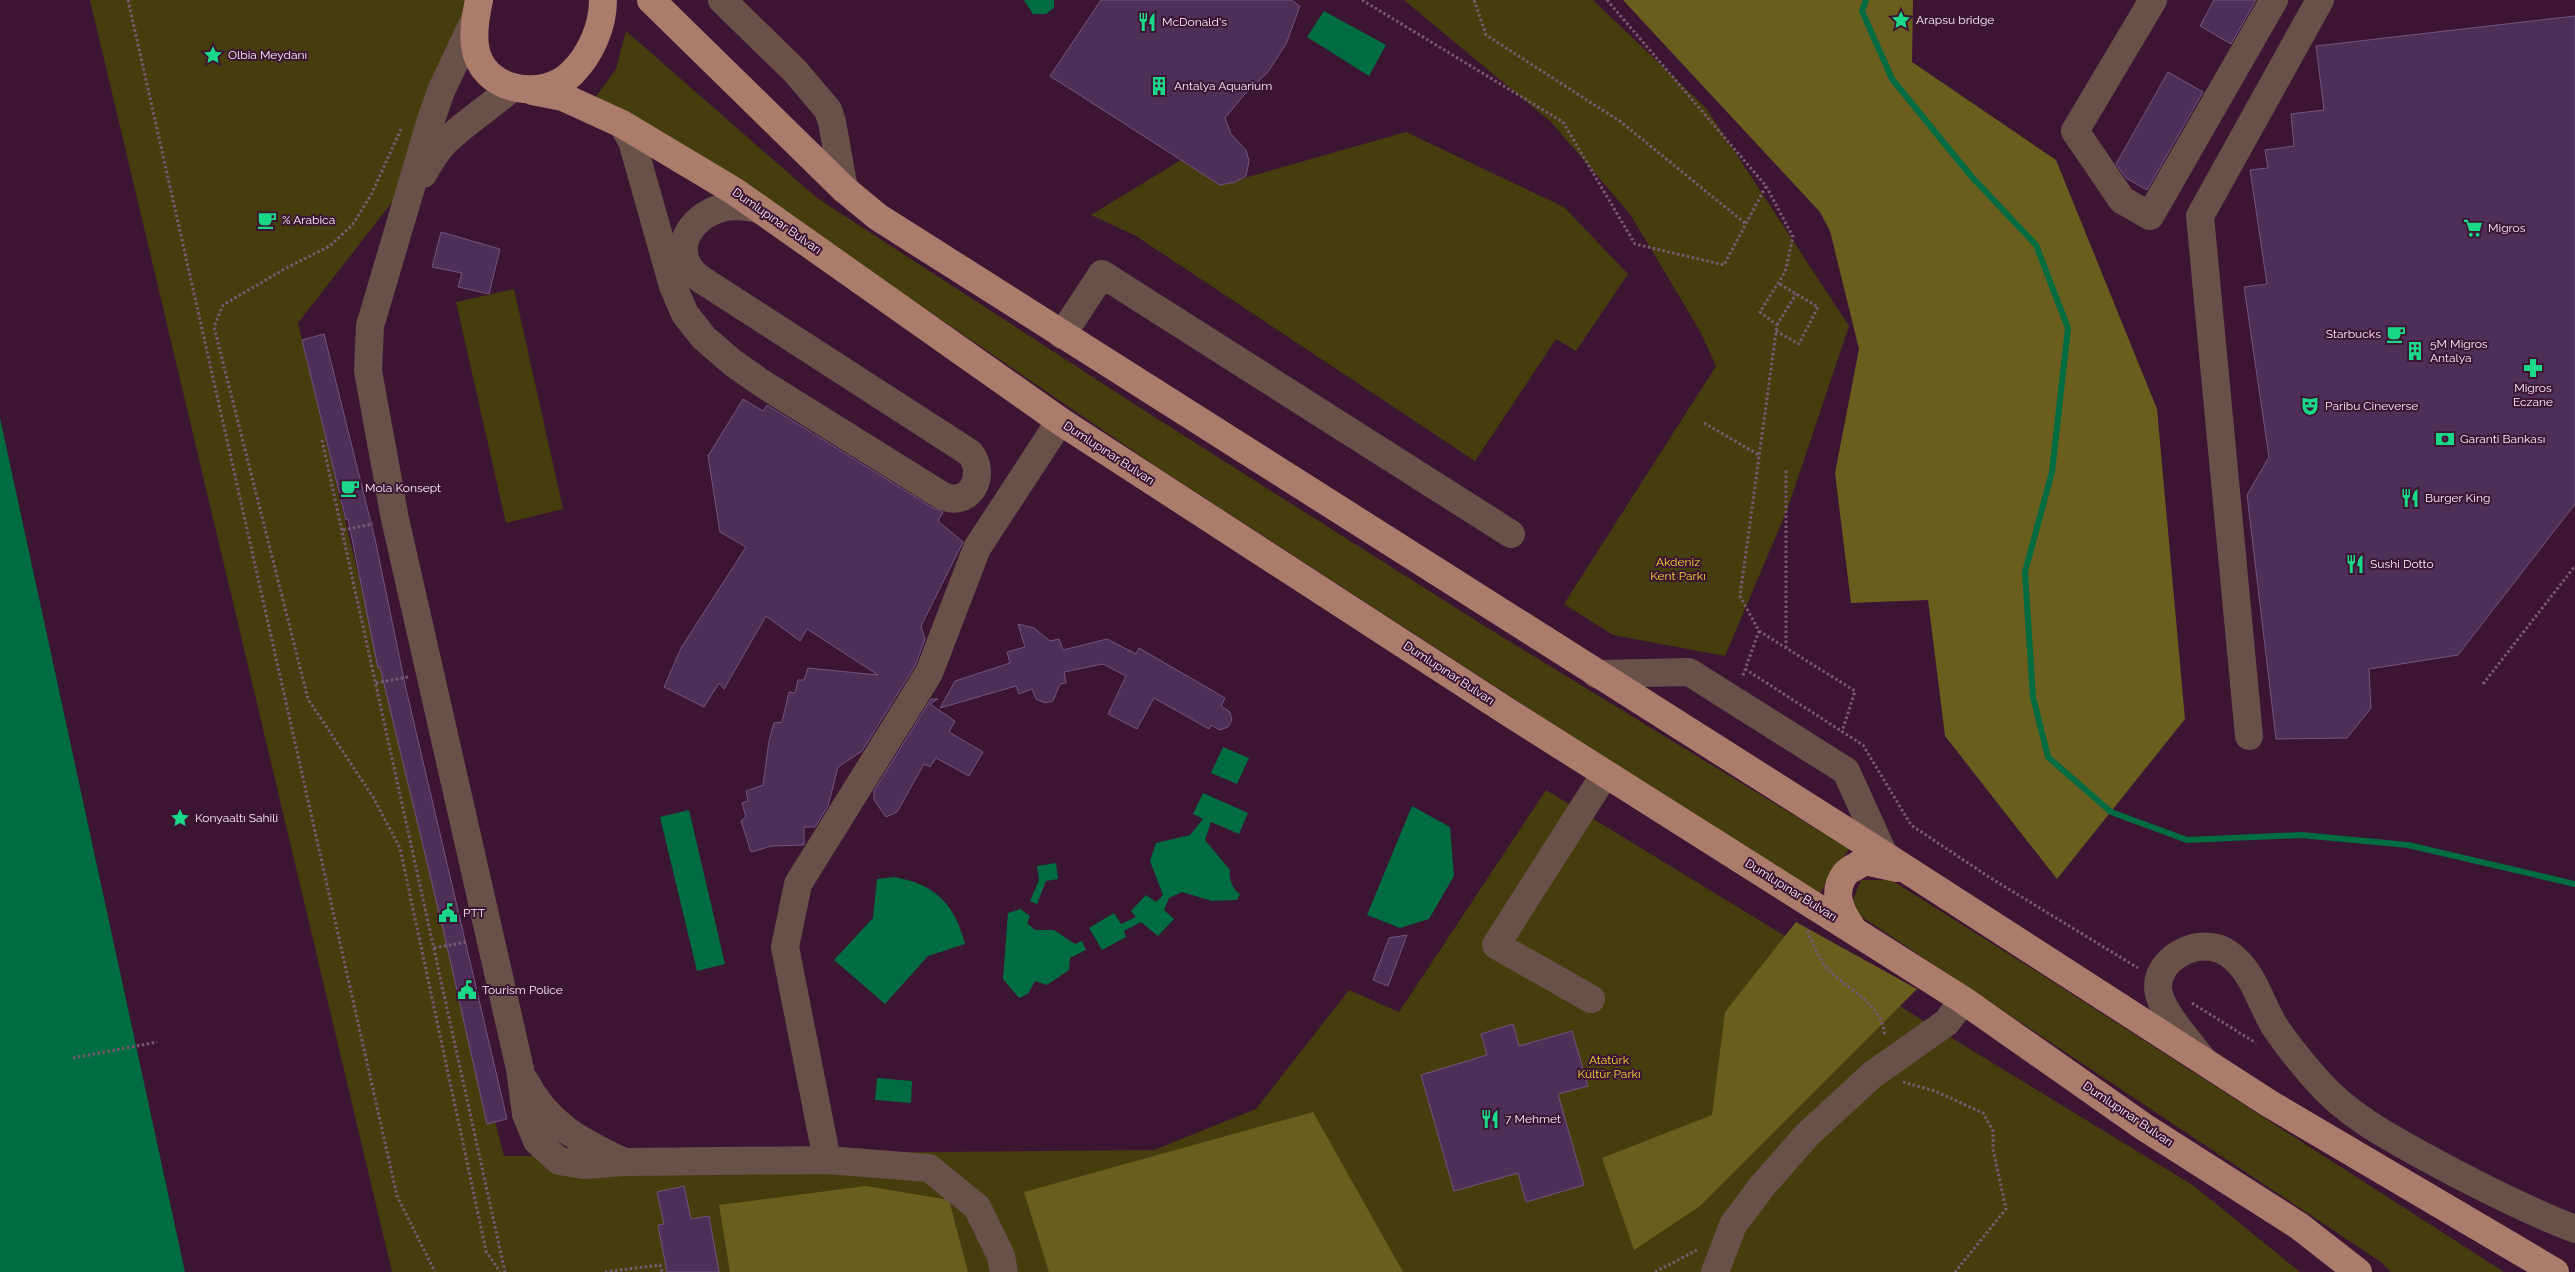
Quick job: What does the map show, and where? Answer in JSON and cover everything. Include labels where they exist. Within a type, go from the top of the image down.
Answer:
[{"type":"main road","points":[[523,89],[557,83],[571,74],[580,64],[597,36],[602,18],[603,0]]},
{"type":"main road","points":[[652,0],[844,189],[878,217],[2270,1104],[2544,1268],[2562,1272]]},
{"type":"main road","name":"Dumlupınar Bulvarı","points":[[477,10],[475,47],[482,65],[496,81],[523,89],[563,97],[622,124],[726,186],[1060,421],[1606,774],[1963,1000],[2144,1127],[2299,1226],[2358,1272]]},
{"type":"main road","points":[[1852,928],[1840,911],[1838,894],[1845,874],[1864,861],[1893,862]]},
{"type":"street","points":[[722,0],[795,71],[828,110],[844,189]]},
{"type":"street","points":[[2153,0],[2075,131],[2122,200],[2150,216],[2274,0]]},
{"type":"street","points":[[2249,736],[2200,216],[2320,0]]},
{"type":"street","points":[[477,10],[439,99],[392,248],[369,330],[368,371],[396,519],[520,1069],[535,1101],[554,1119],[578,1140],[624,1162],[827,1160],[929,1168],[977,1207],[1001,1256],[1004,1272]]},
{"type":"street","points":[[412,189],[442,146],[466,124],[523,89]]},
{"type":"street","points":[[622,124],[632,141],[674,286],[685,314],[704,338],[732,363],[763,384],[941,494],[954,500],[960,499],[968,493],[977,476],[977,466],[970,453],[734,301],[690,270],[683,252],[685,237],[696,223],[723,208],[741,206],[760,209]]},
{"type":"street","points":[[1062,335],[1102,274],[1511,534]]},
{"type":"street","points":[[827,1160],[785,947],[798,884],[929,673],[977,548],[1060,421]]},
{"type":"street","points":[[1596,674],[1689,672],[1846,771],[1893,862]]},
{"type":"street","points":[[1591,1000],[1496,945],[1606,774]]},
{"type":"street","points":[[2206,1063],[2174,1022],[2159,996],[2158,981],[2166,967],[2177,956],[2186,950],[2202,945],[2228,954],[2241,966],[2253,983],[2275,1026],[2316,1080],[2365,1122],[2387,1136],[2505,1199],[2575,1229]]},
{"type":"street","points":[[1715,1272],[1733,1226],[1806,1135],[1872,1075],[1947,1022],[1963,1000]]},
{"type":"path","points":[[128,0],[396,1196],[435,1272]]},
{"type":"path","points":[[1362,0],[1564,122],[1635,244],[1724,265],[1766,186]]},
{"type":"path","points":[[1474,0],[1486,35],[1621,122],[1746,224]]},
{"type":"path","points":[[1607,0],[1766,186],[1793,237],[1785,272],[1760,312],[1777,325]]},
{"type":"path","points":[[405,124],[353,224],[330,246],[288,267],[223,305],[214,326],[308,699],[373,798],[400,848],[486,1252],[500,1272]]},
{"type":"path","points":[[1776,331],[1799,344],[1818,307],[1778,282]]},
{"type":"path","points":[[1796,294],[1777,325],[1740,596],[1759,631],[1855,691],[1842,732]]},
{"type":"path","points":[[1704,423],[1759,455]]},
{"type":"path","points":[[322,440],[505,1272]]},
{"type":"path","points":[[1786,469],[1786,648]]},
{"type":"path","points":[[2483,684],[2575,566]]},
{"type":"path","points":[[1733,700],[1759,631]]},
{"type":"path","points":[[376,683],[430,672]]},
{"type":"path","points":[[434,948],[490,937]]},
{"type":"path","points":[[73,1058],[157,1042]]},
{"type":"path","points":[[1872,1075],[1935,1091],[1983,1113],[1993,1131],[1993,1148],[2006,1209],[1955,1272]]},
{"type":"path","points":[[605,1272],[660,1265],[662,1272]]},
{"type":"green space","name":"Atatürk Kültür Parkı","points":[[90,0],[467,0],[396,197],[298,323],[421,837],[504,1156],[1154,1150],[1256,1109],[1349,990],[1399,1012],[1546,790],[2194,1186],[2300,1272],[392,1272]]},
{"type":"green space","name":"Akdeniz Kent Parkı","points":[[1404,0],[1593,0],[1706,108],[1849,326],[1787,510],[1725,656],[1613,635],[1564,604],[1716,366],[1700,331],[1630,214],[1551,122]]},
{"type":"green space","points":[[626,31],[817,198],[1145,411],[1486,627],[1849,849],[1818,896],[1154,465],[750,189],[595,98],[616,69]]},
{"type":"green space","points":[[1406,132],[1564,207],[1628,274],[1576,351],[1556,339],[1475,461],[1136,236],[1091,215],[1181,160],[1220,185]]},
{"type":"green space","points":[[514,289],[563,509],[506,523],[456,302]]},
{"type":"green space","points":[[1861,880],[1891,880],[2504,1272],[2391,1272],[2381,1262],[1856,913],[1853,900]]},
{"type":"shaded area","points":[[1024,0],[1054,0],[1054,8],[1046,14],[1033,14]]},
{"type":"shaded area","points":[[1623,0],[1913,0],[1912,62],[2056,160],[2157,409],[2185,719],[2057,879],[1945,736],[1928,600],[1851,603],[1835,473],[1859,349],[1830,231],[1820,212]]},
{"type":"shaded area","points":[[1324,11],[1386,45],[1369,76],[1307,37]]},
{"type":"shaded area","points":[[0,418],[185,1272],[0,1272]]},
{"type":"shaded area","points":[[1223,747],[1249,758],[1237,784],[1211,773]]},
{"type":"shaded area","points":[[1203,793],[1248,813],[1239,834],[1211,822],[1205,840],[1230,870],[1232,884],[1240,894],[1237,900],[1212,901],[1182,892],[1169,898],[1164,910],[1174,919],[1158,936],[1141,922],[1124,931],[1126,937],[1102,950],[1089,928],[1114,913],[1121,924],[1136,917],[1131,911],[1146,895],[1156,902],[1163,895],[1150,861],[1156,843],[1190,835],[1203,819],[1193,814]]},
{"type":"shaded area","points":[[1412,806],[1450,827],[1454,876],[1429,919],[1400,928],[1367,915]]},
{"type":"shaded area","points":[[689,810],[725,964],[697,971],[660,817]]},
{"type":"shaded area","points":[[1056,863],[1058,879],[1046,881],[1037,904],[1030,901],[1039,880],[1037,866]]},
{"type":"shaded area","points":[[894,877],[921,885],[941,898],[955,918],[965,944],[928,956],[885,1004],[834,960],[873,918],[877,879]]},
{"type":"shaded area","points":[[1020,909],[1030,916],[1027,923],[1035,930],[1054,930],[1075,944],[1082,941],[1086,950],[1070,958],[1069,970],[1047,985],[1035,981],[1028,994],[1019,998],[1003,979],[1008,913]]},
{"type":"shaded area","points":[[1796,922],[1917,989],[1700,1206],[1634,1250],[1602,1158],[1712,1115],[1725,1012]]},
{"type":"shaded area","points":[[877,1078],[912,1081],[911,1103],[875,1100]]},
{"type":"shaded area","points":[[1313,1112],[1403,1272],[1049,1272],[1024,1192]]},
{"type":"shaded area","points":[[866,1186],[949,1200],[968,1272],[730,1272],[719,1205]]},
{"type":"building","name":"Antalya Aquarium","points":[[1101,0],[1291,0],[1300,6],[1286,44],[1268,72],[1243,96],[1225,118],[1231,134],[1246,150],[1249,161],[1246,176],[1235,182],[1220,185],[1050,76]]},
{"type":"building","points":[[2214,0],[2256,0],[2231,44],[2200,26]]},
{"type":"building","name":"5M Migros Antalya","points":[[2575,16],[2575,504],[2458,655],[2369,669],[2371,708],[2347,738],[2276,739],[2247,495],[2269,457],[2244,287],[2267,284],[2250,170],[2268,168],[2265,150],[2294,146],[2291,114],[2324,110],[2316,46]]},
{"type":"building","points":[[2168,72],[2203,92],[2147,190],[2126,178],[2116,164]]},
{"type":"building","points":[[441,232],[500,249],[489,294],[458,287],[462,273],[432,267]]},
{"type":"building","points":[[324,334],[375,539],[406,689],[507,1119],[487,1124],[444,933],[380,667],[378,668],[348,519],[346,520],[302,340]]},
{"type":"building","points":[[743,399],[763,411],[767,405],[933,508],[943,512],[938,521],[963,542],[921,626],[925,639],[915,666],[862,751],[838,767],[828,806],[815,827],[804,827],[804,845],[772,846],[751,852],[741,821],[746,817],[742,803],[748,801],[746,791],[763,785],[769,741],[774,723],[782,722],[789,692],[795,693],[798,680],[804,680],[808,668],[878,675],[807,629],[800,641],[766,616],[724,689],[719,683],[704,707],[664,687],[681,648],[746,547],[720,532],[708,456]]},
{"type":"building","points":[[1018,624],[1034,628],[1050,641],[1059,639],[1063,650],[1107,639],[1136,654],[1139,648],[1225,698],[1221,706],[1230,712],[1232,720],[1228,727],[1220,730],[1211,725],[1209,729],[1154,698],[1137,729],[1108,714],[1126,676],[1103,664],[1064,672],[1066,683],[1060,684],[1053,701],[1045,703],[1036,699],[1032,689],[1019,694],[1016,686],[940,708],[955,681],[1010,663],[1007,652],[1025,647]]},
{"type":"building","points":[[931,699],[938,699],[930,704],[955,721],[949,732],[983,752],[969,776],[936,758],[930,767],[924,764],[897,812],[886,817],[874,800],[874,791]]},
{"type":"building","points":[[1407,935],[1388,986],[1373,980],[1389,938]]},
{"type":"building","points":[[1513,1024],[1519,1046],[1572,1031],[1588,1086],[1558,1094],[1584,1185],[1526,1202],[1518,1173],[1454,1191],[1421,1075],[1487,1055],[1481,1034]]},
{"type":"building","points":[[684,1186],[691,1219],[709,1216],[719,1272],[667,1272],[658,1225],[664,1224],[657,1192]]},
{"type":"waterway","points":[[1866,0],[1862,11],[1892,79],[1971,176],[2036,245],[2068,328],[2052,472],[2025,572],[2033,697],[2048,757],[2111,812],[2187,840],[2301,835],[2408,845],[2575,884]]},
{"type":"place","name":"Arapsu bridge","points":[[1901,20]]},
{"type":"place","name":"McDonald's","points":[[1147,22]]},
{"type":"place","name":"Olbia Meydanı","points":[[213,55]]},
{"type":"place","name":"Antalya Aquarium","points":[[1159,86]]},
{"type":"place","name":"% Arabica","points":[[267,220]]},
{"type":"place","name":"Migros","points":[[2473,228]]},
{"type":"place","name":"Starbucks","points":[[2396,334]]},
{"type":"place","name":"5M Migros Antalya","points":[[2415,351]]},
{"type":"place","name":"Migros Eczane","points":[[2533,368]]},
{"type":"place","name":"Paribu Cineverse","points":[[2310,406]]},
{"type":"place","name":"Garanti Bankası","points":[[2445,439]]},
{"type":"place","name":"Mola Konsept","points":[[350,488]]},
{"type":"place","name":"Burger King","points":[[2410,498]]},
{"type":"place","name":"Sushi Dotto","points":[[2355,564]]},
{"type":"place","name":"Konyaaltı Sahili","points":[[180,818]]},
{"type":"place","name":"PTT","points":[[448,913]]},
{"type":"place","name":"Tourism Police","points":[[467,990]]},
{"type":"place","name":"7 Mehmet","points":[[1490,1119]]}]
